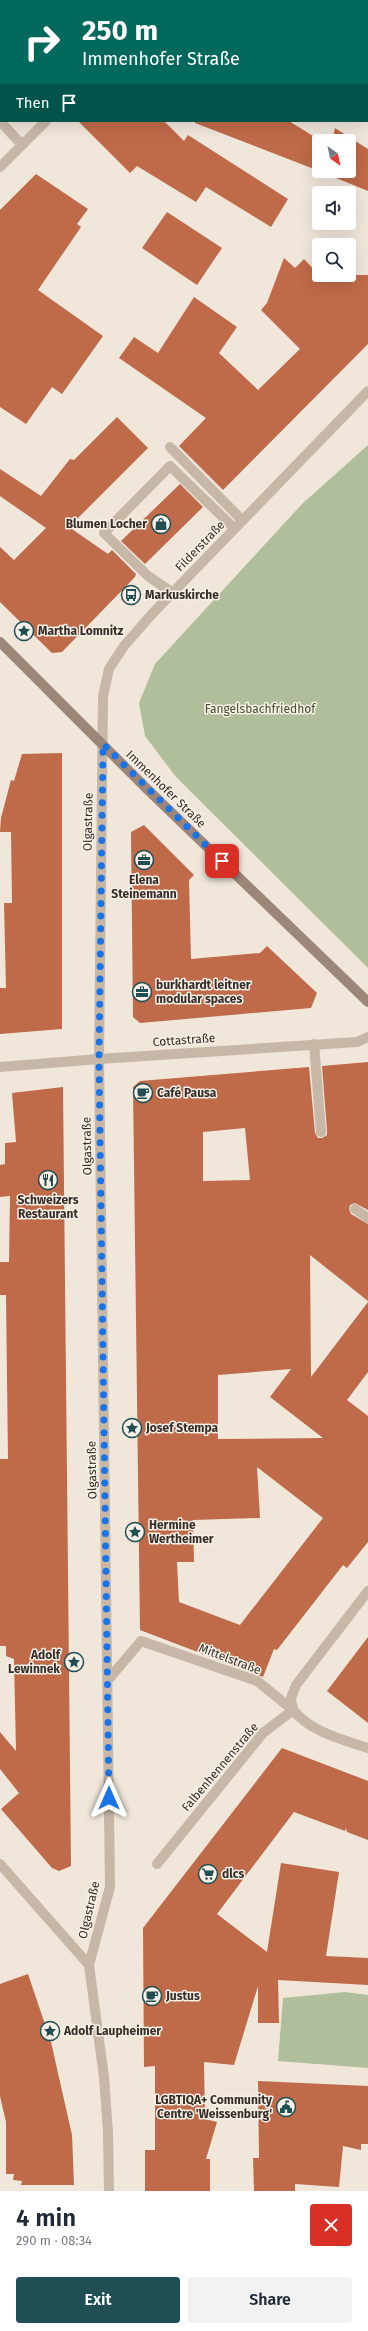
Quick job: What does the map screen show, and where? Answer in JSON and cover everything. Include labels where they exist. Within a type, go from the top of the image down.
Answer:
[{"type":"main road","name":"Immenhofer Straße","points":[[0,642],[368,1002]]},
{"type":"street","points":[[1,122],[22,145]]},
{"type":"street","points":[[0,167],[45,122]]},
{"type":"street","name":"Filderstraße","points":[[103,744],[103,696],[109,670],[124,646],[234,528],[368,391]]},
{"type":"street","points":[[170,447],[242,520]]},
{"type":"street","points":[[173,593],[148,576],[104,533],[170,466],[234,528]]},
{"type":"street","name":"Olgastraße","points":[[103,744],[99,1060],[110,1887],[89,1965],[104,2077],[108,2132],[109,2191]]},
{"type":"street","name":"Cottastraße","points":[[0,1066],[357,1042],[368,1037]]},
{"type":"street","points":[[314,1044],[321,1132]]},
{"type":"street","points":[[355,1209],[368,1218]]},
{"type":"street","points":[[293,1710],[291,1698],[296,1685],[368,1591]]},
{"type":"street","name":"Mittelstraße","points":[[108,1680],[141,1641],[257,1681],[293,1710],[302,1722],[323,1732],[368,1748]]},
{"type":"street","name":"Falbenhennenstraße","points":[[157,1864],[263,1733],[293,1710]]},
{"type":"street","points":[[0,1864],[89,1965]]},
{"type":"green space","name":"Fangelsbachfriedhof","points":[[368,445],[368,968],[176,777],[145,736],[139,703],[155,664],[302,504]]},
{"type":"green space","points":[[345,1992],[368,1995],[368,2068],[278,2061],[283,1998]]},
{"type":"building","points":[[79,122],[165,122],[184,141],[188,135],[288,199],[271,227],[206,187],[196,202],[137,166],[130,173]]},
{"type":"building","points":[[195,122],[291,122],[312,135],[312,168]]},
{"type":"building","points":[[335,128],[344,134],[334,134]]},
{"type":"building","points":[[356,141],[368,149],[368,191],[336,178],[356,178]]},
{"type":"building","points":[[36,174],[88,209],[77,224],[81,227],[38,290],[103,336],[62,394],[52,387],[26,424],[0,407],[0,210]]},
{"type":"building","points":[[167,212],[222,248],[197,285],[142,248]]},
{"type":"building","points":[[284,258],[295,268],[304,259],[312,268],[312,282],[356,282],[356,275],[368,275],[368,344],[223,490],[179,446],[206,418],[119,358],[134,337],[158,353],[194,297],[237,327],[219,353],[258,390],[300,349],[261,310],[267,303]]},
{"type":"building","points":[[117,417],[148,448],[69,527],[108,554],[112,550],[136,574],[135,577],[62,652],[52,653],[0,602],[0,547],[14,560],[46,528],[0,496],[0,469],[41,496],[70,459],[74,460]]},
{"type":"building","name":"Blumen Locher","points":[[180,484],[203,507],[145,564],[121,541]]},
{"type":"building","points":[[62,753],[62,1029],[0,1034],[0,988],[6,988],[4,903],[12,903],[11,832],[0,832],[1,818],[11,780],[14,781],[22,754]]},
{"type":"building","points":[[144,825],[194,875],[189,880],[191,959],[260,953],[267,946],[317,993],[311,1008],[140,1023],[133,1017],[131,832]]},
{"type":"building","points":[[368,1062],[368,1210],[355,1203],[350,1205],[349,1209],[351,1214],[368,1224],[368,1301],[310,1255],[311,1377],[368,1302],[368,1372],[347,1400],[368,1416],[368,1542],[347,1568],[343,1565],[277,1650],[274,1649],[263,1677],[140,1630],[133,1087],[140,1081],[309,1067],[315,1133],[318,1138],[322,1138],[327,1135],[327,1131],[322,1066]],"holes":[[[245,1128],[250,1180],[203,1181],[203,1132]],[[291,1369],[270,1397],[323,1438],[218,1439],[218,1375]],[[257,1467],[323,1518],[240,1625],[179,1602],[177,1562],[194,1562],[193,1520],[260,1518]]]},
{"type":"building","points":[[63,1087],[71,1866],[59,1871],[52,1868],[1,1809],[19,1793],[0,1769],[0,1732],[16,1751],[14,1659],[6,1656],[6,1646],[0,1646],[0,1459],[8,1459],[6,1295],[0,1295],[0,1262],[9,1262],[10,1196],[0,1197],[0,1165],[5,1164],[5,1143],[16,1142],[12,1093]]},
{"type":"building","points":[[368,1637],[368,1723],[327,1691]]},
{"type":"building","points":[[282,1748],[368,1781],[368,1840],[347,1832],[346,1828],[345,1831],[294,1812],[217,1914],[267,1952],[281,1863],[339,1872],[326,1956],[368,1958],[368,1985],[278,1980],[279,2023],[258,2023],[258,1986],[234,2065],[204,2062],[205,2119],[217,2122],[206,2159],[210,2159],[210,2191],[145,2191],[145,2150],[155,2150],[155,2066],[144,2067],[143,1928]]},
{"type":"building","points":[[28,1974],[51,2042],[72,2135],[74,2185],[21,2185],[22,2181],[13,2180],[14,2174],[6,2174],[6,2122],[0,2096],[0,1984]]},
{"type":"building","points":[[258,2081],[368,2086],[368,2144],[361,2144],[361,2150],[343,2146],[339,2187],[295,2184],[295,2191],[254,2191],[253,2158],[259,2158]]},
{"type":"place","name":"Blumen Locher","points":[[161,524]]},
{"type":"place","name":"Markuskirche","points":[[131,595]]},
{"type":"place","name":"Martha Lomnitz","points":[[24,631]]},
{"type":"place","name":"Elena Steinemann","points":[[144,860]]},
{"type":"place","name":"burkhardt leitner modular spaces","points":[[142,992]]},
{"type":"place","name":"Café Pausa","points":[[143,1093]]},
{"type":"place","name":"Schweizers Restaurant","points":[[48,1180]]},
{"type":"place","name":"Josef Stempa","points":[[132,1428]]},
{"type":"place","name":"Hermine Wertheimer","points":[[135,1532]]},
{"type":"place","name":"Adolf Lewinnek","points":[[74,1662]]},
{"type":"place","name":"dlcs","points":[[208,1874]]},
{"type":"place","name":"Justus","points":[[152,1996]]},
{"type":"place","name":"Adolf Laupheimer","points":[[50,2031]]},
{"type":"place","name":"LGBTIQA+ Community Centre 'Weissenburg'","points":[[286,2107]]},
{"type":"route","points":[[109,1798],[99,1060],[103,744],[148,790],[222,861]]}]
